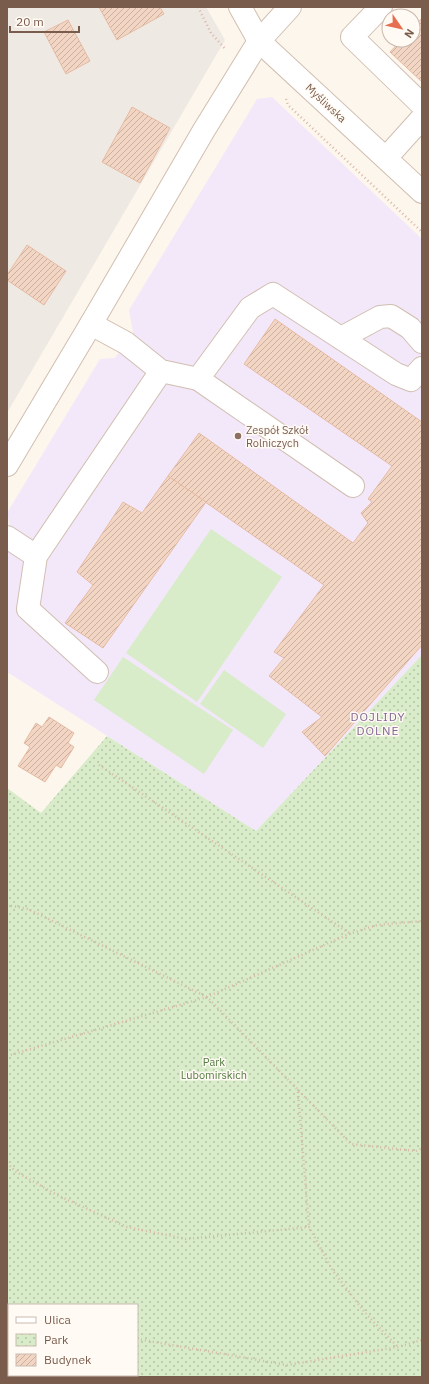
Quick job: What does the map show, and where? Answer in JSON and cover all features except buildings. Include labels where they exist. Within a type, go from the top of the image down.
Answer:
[{"type":"street","name":"Myśliwska","points":[[240,7],[259,41],[422,192]]},
{"type":"street","points":[[7,465],[204,130],[259,41],[290,7]]},
{"type":"street","points":[[381,7],[352,37],[422,106]]},
{"type":"street","points":[[386,158],[422,118]]},
{"type":"street","points":[[198,379],[250,308],[273,294],[396,374],[411,380],[422,368]]},
{"type":"street","points":[[341,338],[380,317],[391,316],[410,328],[422,342]]},
{"type":"street","points":[[91,324],[126,343],[161,371],[198,379],[353,486]]},
{"type":"street","points":[[97,672],[28,609],[36,556],[161,371]]},
{"type":"street","points":[[7,537],[36,556]]},
{"type":"path","points":[[285,93],[288,105],[422,232]]},
{"type":"path","points":[[99,765],[349,934]]},
{"type":"path","points":[[7,905],[28,909],[207,998],[351,1144],[416,1151],[422,1148]]},
{"type":"path","points":[[7,1056],[207,998],[349,934],[377,925],[422,921]]},
{"type":"path","points":[[298,1091],[309,1227],[333,1271],[367,1316],[398,1348]]},
{"type":"path","points":[[7,1164],[16,1171],[57,1195],[127,1227],[186,1239],[309,1227]]},
{"type":"path","points":[[138,1339],[287,1365],[398,1348],[422,1340]]},
{"type":"shaded area","points":[[7,7],[206,7],[225,40],[7,413]]},
{"type":"shaded area","name":"Zespół Szkół Rolniczych","points":[[272,97],[422,239],[422,655],[256,831],[7,672],[7,529],[10,525],[7,513],[100,359],[115,358],[133,332],[129,310],[257,99]]},
{"type":"green space","points":[[211,529],[282,577],[197,702],[126,653]]},
{"type":"green space","name":"Park Lubomirskich","points":[[422,655],[422,1377],[7,1377],[7,788],[41,813],[107,736],[256,831]]},
{"type":"green space","points":[[123,657],[233,730],[204,774],[94,700]]},
{"type":"green space","points":[[224,670],[286,714],[263,748],[200,704]]},
{"type":"place","name":"Zespół Szkół Rolniczych","points":[[238,436]]},
{"type":"district","name":"DOJLIDY DOLNE","points":[[378,723]]}]
